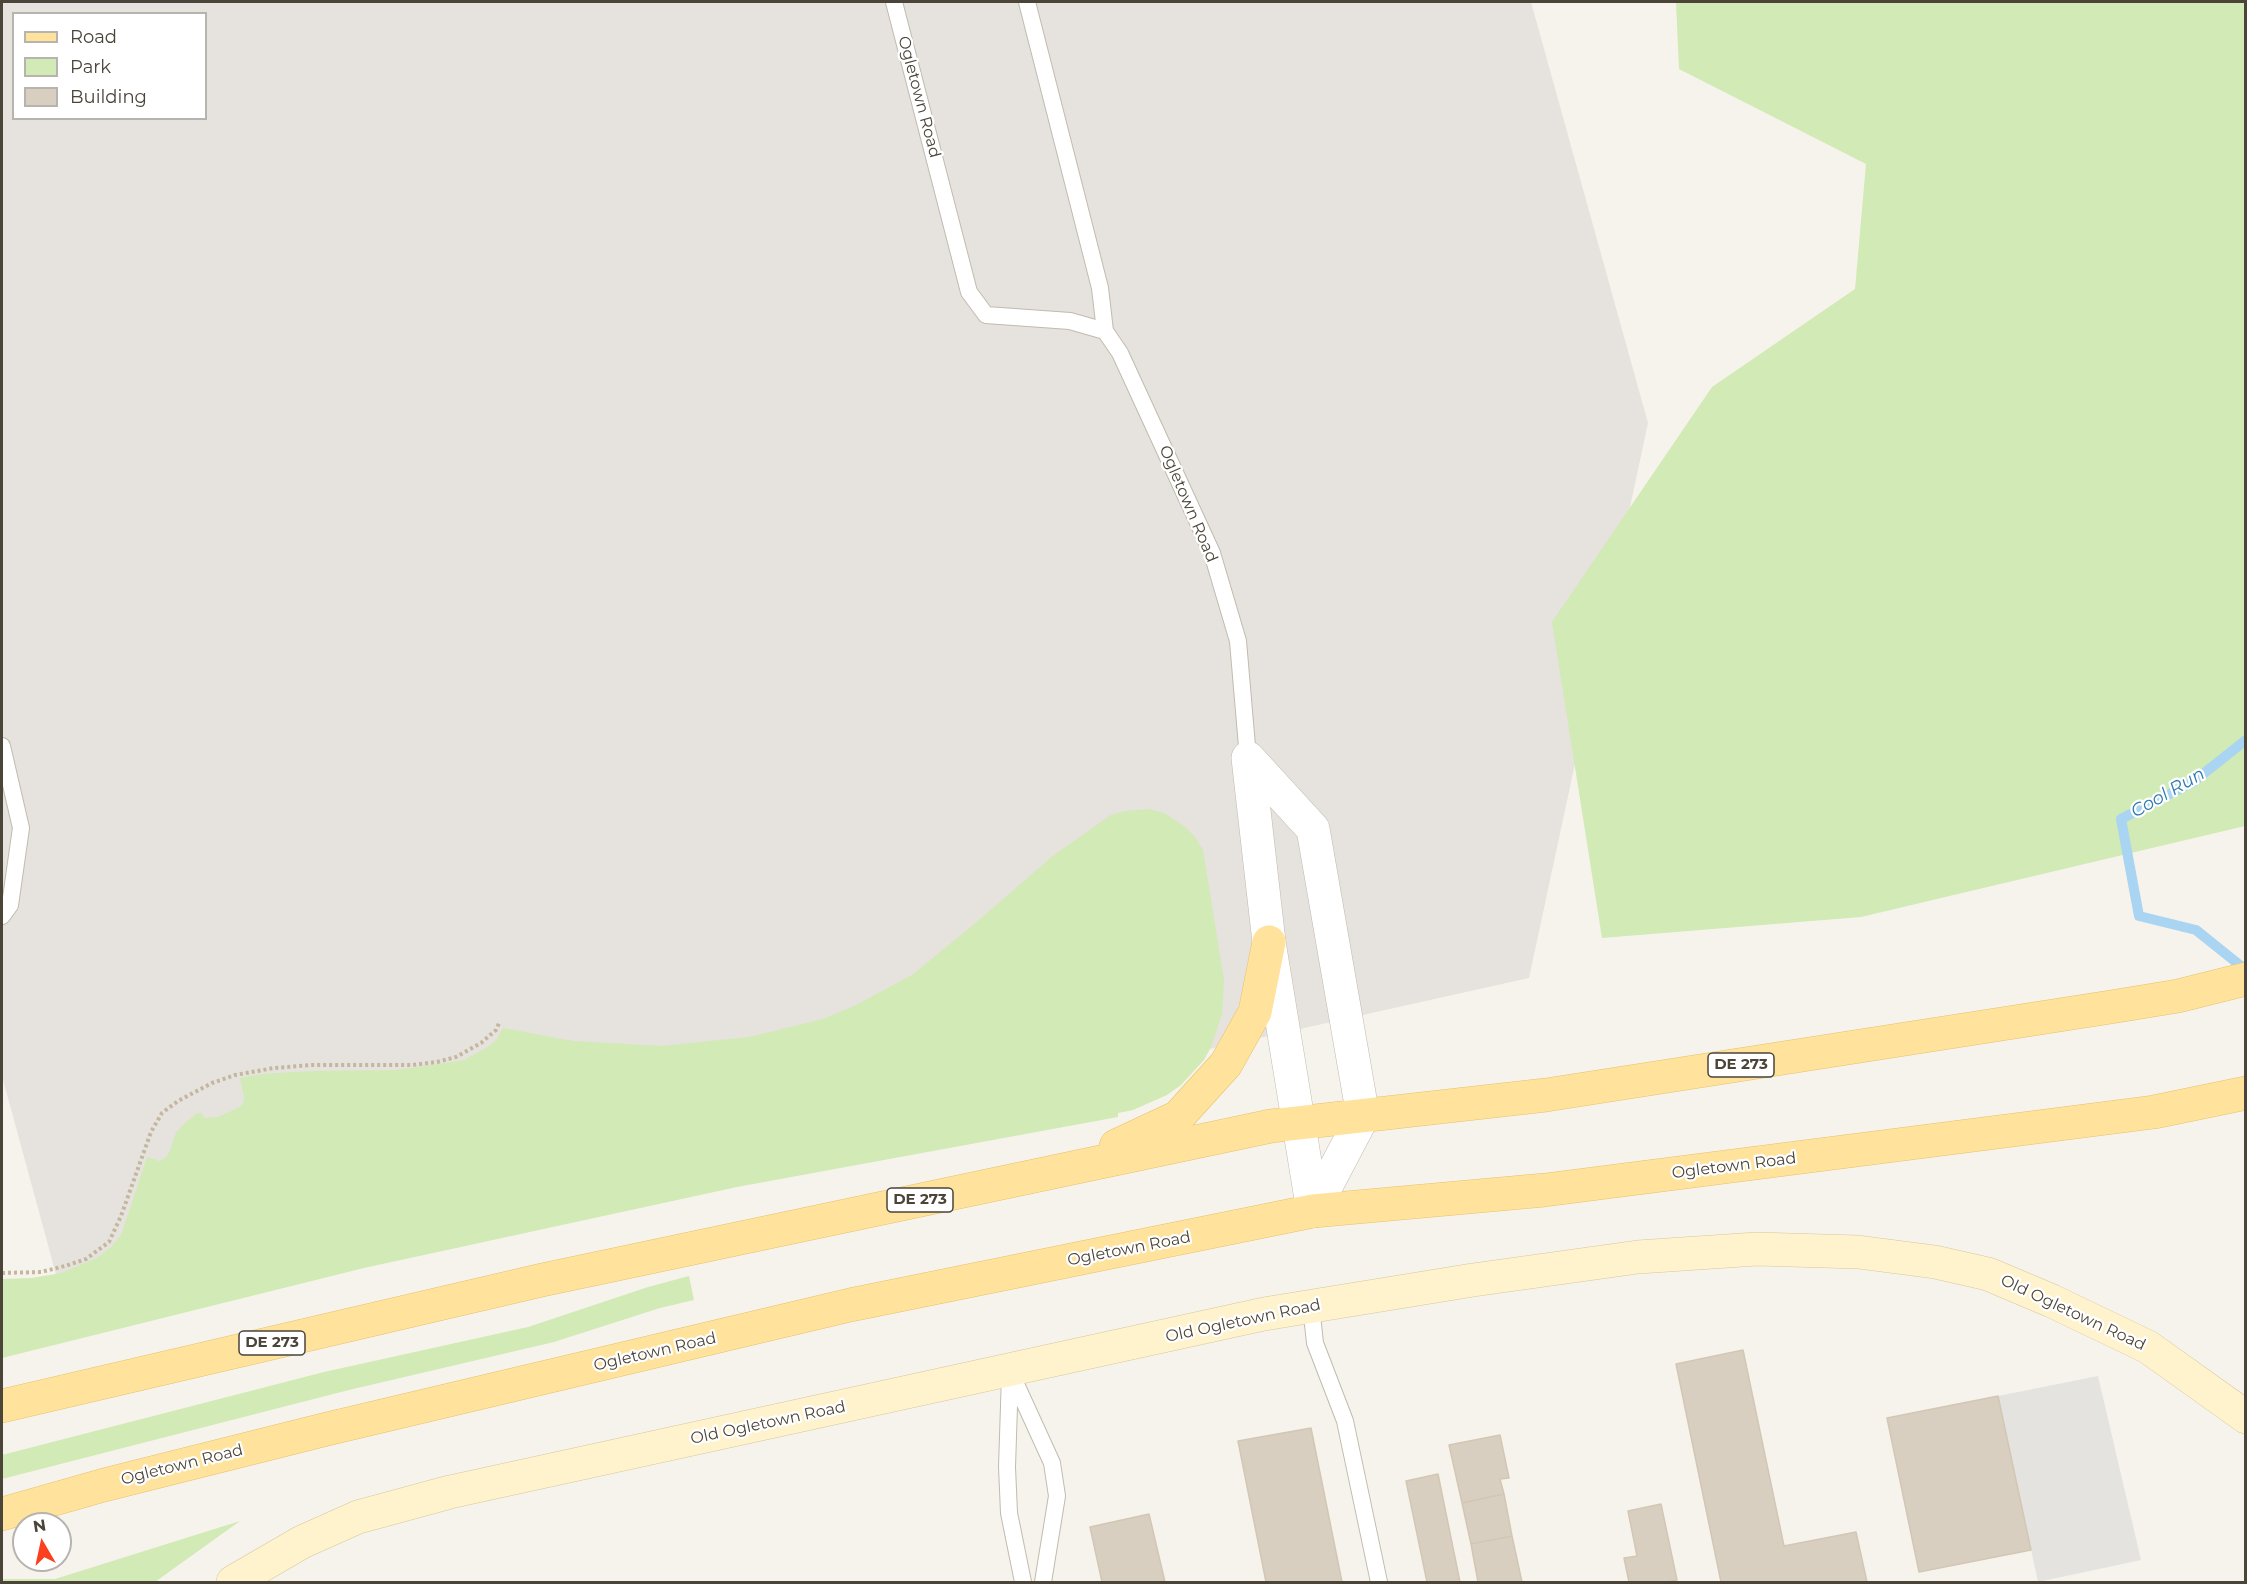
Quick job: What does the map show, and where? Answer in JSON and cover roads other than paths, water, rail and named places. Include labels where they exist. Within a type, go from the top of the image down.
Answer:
[{"type":"main road","points":[[1065,1170],[1178,1117],[1226,1064],[1255,1012],[1269,942]]},
{"type":"main road","name":"DE 273","points":[[2,1406],[542,1280],[1271,1126],[1546,1095],[2178,996],[2246,979]]},
{"type":"main road","name":"Ogletown Road","points":[[2,1514],[104,1485],[315,1431],[850,1305],[1313,1211],[1545,1190],[2154,1112],[2246,1093]]},
{"type":"street","name":"Ogletown Road","points":[[1248,758],[1269,942],[1313,1211]]},
{"type":"street","points":[[1248,758],[1313,830],[1363,1116],[1313,1211]]},
{"type":"street","name":"Old Ogletown Road","points":[[233,1582],[302,1542],[358,1517],[450,1492],[1264,1314],[1473,1280],[1638,1257],[1757,1249],[1858,1252],[1935,1262],[1988,1274],[2041,1295],[2148,1347],[2246,1417]]},
{"type":"lane","name":"Ogletown Road","points":[[894,2],[969,292],[986,315],[1070,321],[1105,331]]},
{"type":"lane","name":"Ogletown Road","points":[[1027,2],[1100,288],[1105,331],[1120,353],[1212,553],[1238,641],[1248,758]]},
{"type":"lane","points":[[2,746],[21,828],[10,905],[2,916]]},
{"type":"lane","points":[[1311,1306],[1315,1343],[1346,1421],[1379,1582]]},
{"type":"lane","points":[[1010,1371],[1007,1467],[1010,1513],[1023,1582]]},
{"type":"lane","points":[[1010,1371],[1052,1463],[1057,1496],[1043,1582]]},
{"type":"waterway","name":"Cool Run","points":[[2246,740],[2193,782],[2121,819],[2139,916],[2196,930],[2246,970]]}]
